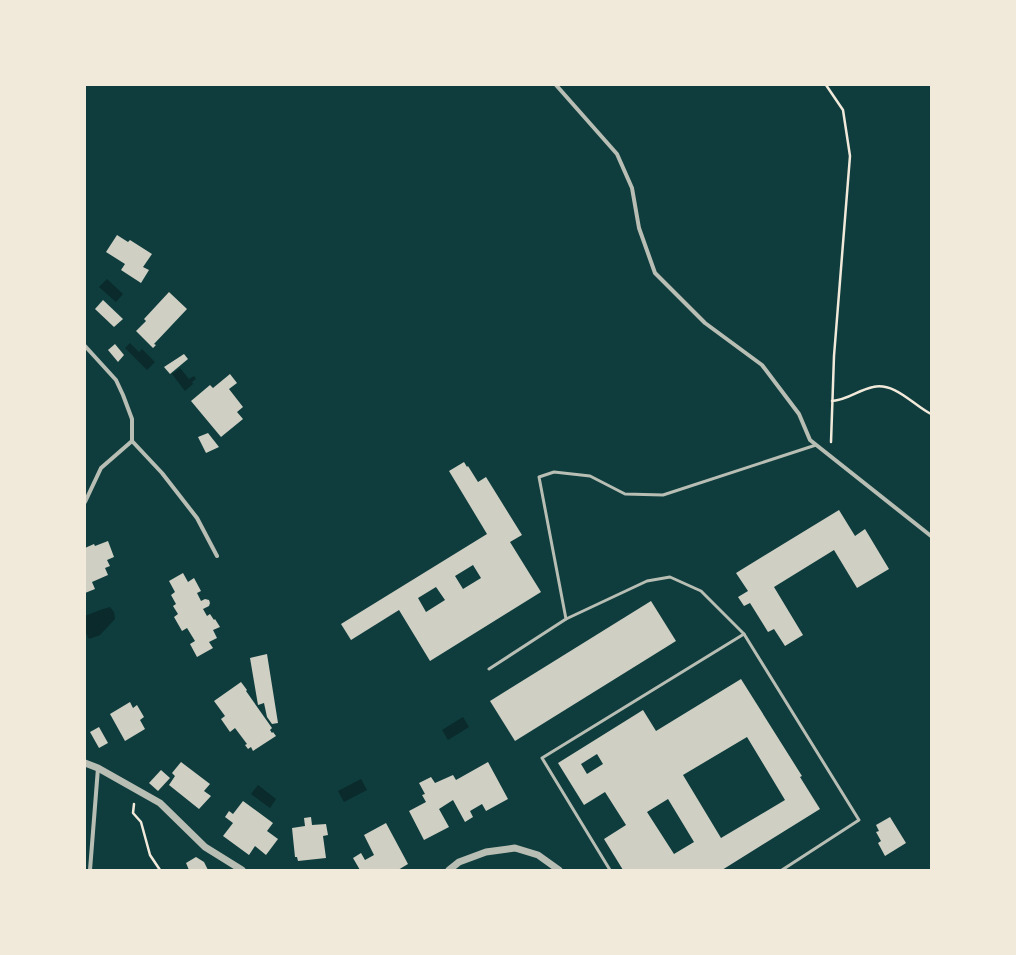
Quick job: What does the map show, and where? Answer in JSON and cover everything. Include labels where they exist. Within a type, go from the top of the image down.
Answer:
[{"type":"street","points":[[556,85],[617,154],[632,188],[639,228],[655,273],[705,323],[762,365],[799,414],[810,440],[931,536]]},
{"type":"street","points":[[85,346],[116,380],[132,419],[132,441],[162,473],[197,518],[217,556]]},
{"type":"street","points":[[85,502],[101,468],[132,441]]},
{"type":"street","points":[[85,763],[98,768],[160,803],[205,848],[242,870]]},
{"type":"street","points":[[90,870],[98,768]]},
{"type":"street","points":[[449,870],[459,862],[486,852],[515,848],[538,855],[559,870]]},
{"type":"lane","points":[[566,620],[539,477],[554,472],[590,476],[625,494],[663,495],[816,444]]},
{"type":"lane","points":[[489,669],[566,620],[647,581],[670,578],[701,591],[744,634],[859,820],[782,870]]},
{"type":"lane","points":[[610,870],[542,758],[744,634]]},
{"type":"path","points":[[826,85],[842,110],[850,156],[834,356],[831,457]]},
{"type":"path","points":[[832,401],[842,400],[874,387],[890,388],[931,414]]},
{"type":"path","points":[[135,790],[133,814],[140,822],[147,839],[150,855],[160,870]]},
{"type":"water","points":[[107,279],[123,294],[116,302],[99,287]]},
{"type":"water","points":[[130,343],[139,352],[142,349],[155,362],[147,370],[125,348]]},
{"type":"water","points":[[180,368],[189,379],[194,376],[196,379],[185,391],[172,374]]},
{"type":"water","points":[[110,607],[114,612],[115,619],[100,635],[89,639],[85,631],[85,616]]},
{"type":"water","points":[[463,717],[469,727],[448,740],[442,730]]},
{"type":"water","points":[[361,779],[367,790],[344,802],[338,791]]},
{"type":"water","points":[[258,785],[276,799],[270,808],[251,794]]},
{"type":"building","points":[[117,235],[128,242],[130,240],[152,254],[143,267],[149,270],[141,283],[121,270],[125,264],[106,252]]},
{"type":"building","points":[[169,292],[187,309],[154,344],[156,345],[153,348],[136,331],[146,321],[144,319]]},
{"type":"building","points":[[103,300],[123,319],[114,327],[95,309]]},
{"type":"building","points":[[115,344],[124,355],[118,362],[108,350]]},
{"type":"building","points":[[184,354],[188,359],[170,374],[164,367]]},
{"type":"building","points":[[230,374],[237,383],[229,389],[243,407],[237,412],[243,419],[221,437],[191,401],[210,385],[213,388]]},
{"type":"building","points":[[208,433],[219,447],[206,453],[198,437]]},
{"type":"building","points":[[464,462],[478,482],[486,477],[522,535],[510,542],[541,592],[430,661],[399,610],[351,640],[341,624],[487,534],[449,471]],"holes":[[[473,565],[481,578],[463,589],[455,576]],[[436,587],[445,600],[426,612],[418,598]]]},
{"type":"building","points":[[839,510],[855,536],[865,529],[889,569],[857,588],[834,550],[774,587],[803,635],[785,646],[774,629],[768,632],[750,603],[744,606],[738,597],[748,591],[736,573]]},
{"type":"building","points":[[108,541],[114,557],[107,560],[110,566],[105,568],[108,575],[92,582],[95,589],[85,593],[85,548],[94,544],[95,546]]},
{"type":"building","points":[[183,573],[188,582],[194,578],[201,591],[197,593],[201,601],[205,599],[209,600],[210,603],[209,606],[203,609],[207,616],[210,614],[220,627],[213,630],[217,638],[209,642],[213,648],[197,657],[190,644],[195,641],[187,628],[182,631],[174,617],[178,614],[173,606],[176,604],[171,595],[175,592],[169,581]]},
{"type":"building","points":[[651,601],[676,641],[515,741],[490,701]]},
{"type":"building","points":[[267,654],[278,723],[272,724],[267,717],[264,703],[258,705],[250,658]]},
{"type":"building","points":[[741,679],[802,776],[800,777],[820,809],[722,870],[623,870],[604,839],[626,825],[605,792],[584,805],[558,763],[643,710],[656,731]],"holes":[[[747,737],[785,800],[721,838],[683,775]],[[597,754],[603,764],[587,774],[581,764]],[[668,799],[694,842],[674,854],[647,812]]]},
{"type":"building","points":[[241,682],[272,728],[270,730],[276,736],[253,751],[251,747],[248,749],[245,745],[247,744],[235,728],[230,732],[221,719],[225,716],[214,701]]},
{"type":"building","points":[[130,702],[133,708],[137,705],[144,717],[140,720],[145,729],[125,741],[110,714]]},
{"type":"building","points":[[99,727],[108,743],[99,748],[90,732]]},
{"type":"building","points":[[181,762],[210,784],[204,791],[211,796],[199,809],[169,785],[175,776],[172,773]]},
{"type":"building","points":[[488,762],[508,799],[486,811],[482,804],[470,811],[473,817],[465,822],[453,800],[439,809],[449,827],[424,840],[409,811],[426,802],[422,795],[425,794],[419,783],[431,777],[435,783],[453,775],[456,780]]},
{"type":"building","points":[[161,770],[170,778],[158,791],[149,783]]},
{"type":"building","points":[[243,801],[273,823],[267,831],[278,839],[266,855],[255,846],[249,855],[223,836],[233,823],[225,817],[229,811],[233,814]]},
{"type":"building","points":[[311,817],[312,825],[326,824],[328,835],[323,836],[326,858],[298,861],[297,857],[295,857],[292,828],[305,826],[304,818]]},
{"type":"building","points":[[890,817],[906,843],[885,856],[878,843],[881,841],[876,832],[879,831],[876,825]]},
{"type":"building","points":[[386,823],[408,864],[398,870],[360,870],[353,858],[361,853],[365,860],[374,855],[364,835]]},
{"type":"building","points":[[196,857],[204,862],[208,870],[189,870],[186,863]]}]
